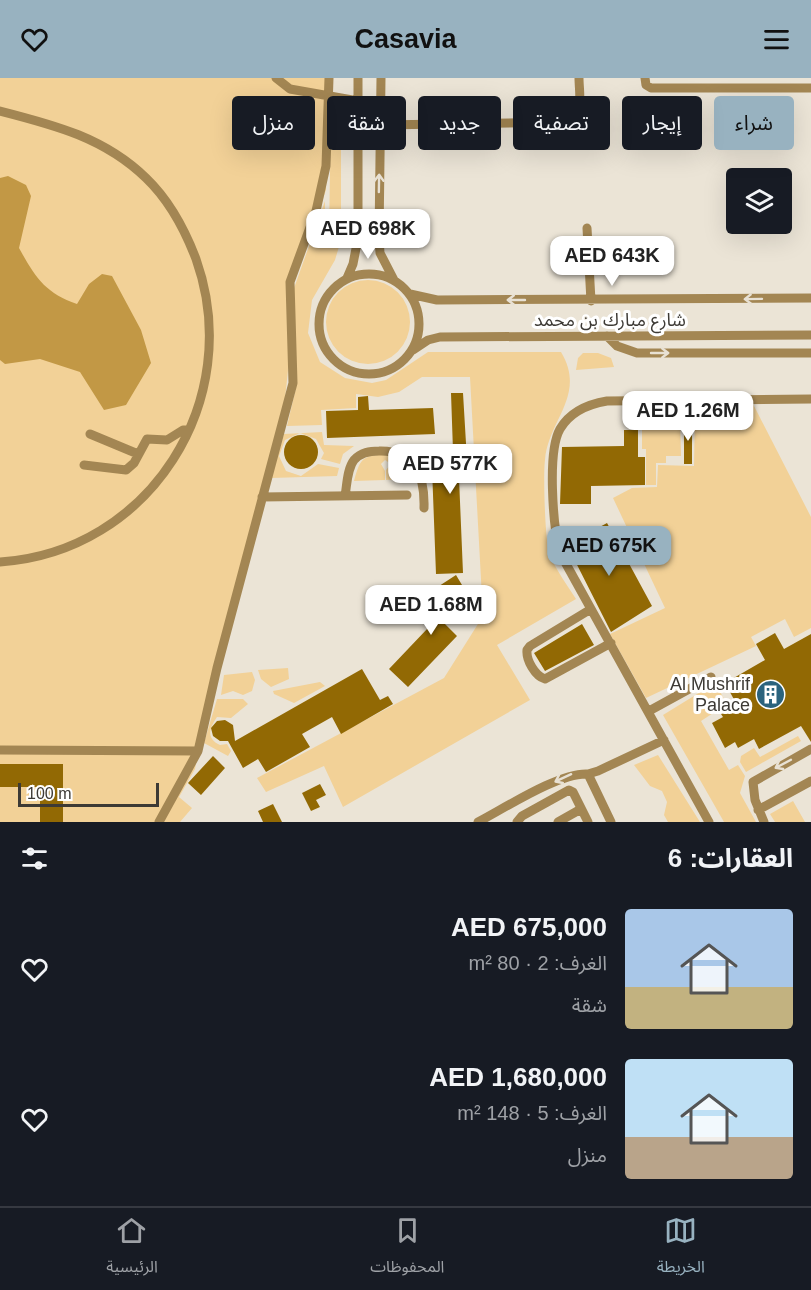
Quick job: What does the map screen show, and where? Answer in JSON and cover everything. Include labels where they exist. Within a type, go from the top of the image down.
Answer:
[{"type":"street","points":[[276,78],[290,89],[337,96]]},
{"type":"street","points":[[159,822],[198,751],[217,668],[293,383],[290,282],[316,211],[326,166],[329,78]]},
{"type":"street","points":[[358,78],[358,96]]},
{"type":"street","points":[[381,78],[381,96]]},
{"type":"street","points":[[406,125],[566,122],[574,118],[579,110],[579,78]]},
{"type":"street","points":[[645,78],[649,88],[669,83],[792,83],[811,88]]},
{"type":"street","points":[[0,111],[63,127],[108,148],[147,179],[177,219],[199,267],[209,322],[205,379],[189,430],[164,475],[143,499],[119,520],[89,537],[58,550],[27,559],[0,562]]},
{"type":"street","points":[[347,278],[353,264],[358,238],[358,150]]},
{"type":"street","points":[[380,150],[380,245],[386,266],[394,280],[410,294],[417,307],[420,321],[413,350],[394,367],[370,375],[346,369],[326,352],[320,336],[318,319],[323,303],[333,288],[347,278],[363,274],[379,274],[394,280]]},
{"type":"street","points":[[587,228],[591,301]]},
{"type":"street","name":"شارع مبارك بن محمد","points":[[410,294],[437,300],[591,301],[811,298]]},
{"type":"street","name":"شارع مبارك بن محمد","points":[[413,350],[428,340],[440,337],[811,335]]},
{"type":"street","points":[[608,336],[617,346],[637,353],[811,353]]},
{"type":"street","points":[[709,822],[560,553],[552,515],[556,440],[568,420],[590,404],[607,401],[811,399]]},
{"type":"street","points":[[84,465],[126,470],[149,437],[167,440],[183,430],[189,430]]},
{"type":"street","points":[[90,435],[138,454]]},
{"type":"street","points":[[345,496],[350,467],[355,458],[369,451],[397,452],[410,460],[422,479],[424,508]]},
{"type":"street","points":[[262,497],[407,495]]},
{"type":"street","points":[[591,609],[530,646],[527,650],[528,658],[539,677],[545,679],[611,644]]},
{"type":"street","points":[[649,711],[711,677]]},
{"type":"street","points":[[483,821],[570,775],[598,771],[664,740]]},
{"type":"street","points":[[765,822],[752,788],[756,778],[811,749]]},
{"type":"street","points":[[0,750],[198,751]]},
{"type":"street","points":[[588,774],[611,822]]},
{"type":"street","points":[[759,810],[811,780]]},
{"type":"street","points":[[516,822],[519,817],[567,791],[573,792],[588,822]]},
{"type":"street","points":[[558,822],[581,809]]},
{"type":"shaded area","points":[[0,78],[328,78],[326,190],[290,294],[291,342],[285,399],[213,669],[195,769],[179,797],[192,808],[180,822],[0,822]]},
{"type":"shaded area","points":[[330,150],[341,150],[341,240],[335,260],[312,300],[308,333],[320,362],[345,378],[372,383],[386,380],[428,352],[561,352],[568,367],[570,381],[564,407],[548,446],[545,460],[544,494],[550,556],[576,599],[497,645],[530,700],[343,807],[324,766],[266,792],[257,778],[444,678],[483,616],[470,377],[422,377],[399,392],[378,397],[356,394],[356,408],[321,410],[322,425],[287,426],[296,388],[293,291],[325,201],[325,244],[329,232]]},
{"type":"shaded area","points":[[8,176],[26,185],[31,196],[19,248],[42,283],[57,295],[77,304],[89,284],[102,274],[112,276],[141,330],[151,363],[126,405],[104,410],[80,372],[40,359],[5,364],[0,360],[0,178]]},
{"type":"shaded area","points":[[368,280],[384,283],[398,292],[407,306],[410,322],[407,338],[398,352],[384,361],[368,364],[352,361],[338,352],[329,338],[326,322],[329,306],[338,292],[352,283]]},
{"type":"shaded area","points":[[583,353],[598,353],[611,358],[614,367],[576,370],[578,358]]},
{"type":"shaded area","points":[[753,404],[811,517],[811,628],[794,637],[785,619],[751,637],[756,646],[646,698],[610,634],[665,608],[613,498],[632,488],[657,487],[658,465],[694,466],[695,408]]},
{"type":"shaded area","points":[[642,419],[680,419],[681,456],[666,456],[666,463],[656,463],[656,485],[646,485],[646,449],[642,449]]},
{"type":"shaded area","points":[[322,432],[324,445],[354,446],[343,454],[340,464],[321,459],[324,453],[316,439],[300,433]]},
{"type":"shaded area","points":[[300,433],[285,440],[279,456],[286,471],[301,476],[318,464],[339,468],[337,476],[271,478],[284,434]]},
{"type":"shaded area","points":[[390,454],[405,460],[419,478],[386,480],[386,470],[391,464],[385,460],[381,464],[385,471],[385,480],[354,481],[359,466],[365,458]]},
{"type":"shaded area","points":[[288,668],[289,679],[271,687],[261,679],[258,670]]},
{"type":"shaded area","points":[[252,672],[255,680],[252,691],[243,695],[233,691],[221,695],[224,675]]},
{"type":"shaded area","points":[[320,682],[325,686],[294,703],[274,694],[273,691]]},
{"type":"shaded area","points":[[715,683],[727,704],[701,721],[729,770],[738,765],[745,776],[740,793],[756,822],[724,822],[663,715]]},
{"type":"shaded area","points":[[217,699],[243,699],[248,704],[231,718],[217,717],[212,725],[210,733],[212,739],[220,745],[227,744],[231,751],[228,756],[204,743]]},
{"type":"shaded area","points":[[798,736],[801,741],[746,772],[740,762],[741,756],[754,748],[760,757]]},
{"type":"shaded area","points":[[658,755],[700,822],[668,822],[664,815],[667,802],[662,791],[650,786],[634,765]]},
{"type":"shaded area","points":[[793,801],[805,822],[775,822],[770,814]]},
{"type":"building","points":[[451,393],[463,393],[468,477],[459,478],[463,573],[436,574],[432,468],[436,467],[435,452],[453,451]]},
{"type":"building","points":[[368,396],[369,410],[433,408],[435,434],[327,438],[326,411],[358,410],[358,397]]},
{"type":"building","points":[[637,407],[684,407],[684,414],[638,415]]},
{"type":"building","points":[[684,421],[692,421],[692,464],[684,464]]},
{"type":"building","points":[[624,430],[638,430],[638,457],[645,457],[645,485],[591,486],[591,504],[560,504],[562,447],[624,446]]},
{"type":"building","points":[[301,435],[313,440],[318,452],[313,464],[301,469],[289,464],[284,452],[289,440]]},
{"type":"building","points":[[607,523],[652,606],[611,632],[567,545]]},
{"type":"building","points":[[456,575],[465,590],[458,594],[455,603],[461,612],[442,621],[457,636],[408,687],[389,669],[447,608],[438,606],[434,598],[436,588]]},
{"type":"building","points":[[582,624],[594,645],[545,671],[534,653]]},
{"type":"building","name":"Al Mushrif Palace","points":[[775,633],[784,649],[811,634],[811,742],[801,726],[759,749],[754,739],[738,748],[735,742],[725,748],[712,723],[723,717],[721,714],[737,705],[725,683],[765,660],[756,644]]},
{"type":"building","points":[[362,669],[380,700],[388,696],[393,704],[341,734],[332,717],[302,734],[310,747],[266,772],[258,759],[243,768],[228,741],[220,741],[213,736],[211,728],[217,721],[225,720],[233,725],[235,741]]},
{"type":"building","points":[[213,756],[225,768],[201,795],[188,783]]},
{"type":"building","points":[[0,764],[63,764],[63,822],[40,822],[40,787],[0,787]]},
{"type":"building","points":[[320,784],[326,795],[316,800],[320,807],[311,811],[302,793]]},
{"type":"building","points":[[273,804],[282,822],[263,822],[258,811]]},
{"type":"place","name":"Al Mushrif Palace","points":[[771,694]]}]
